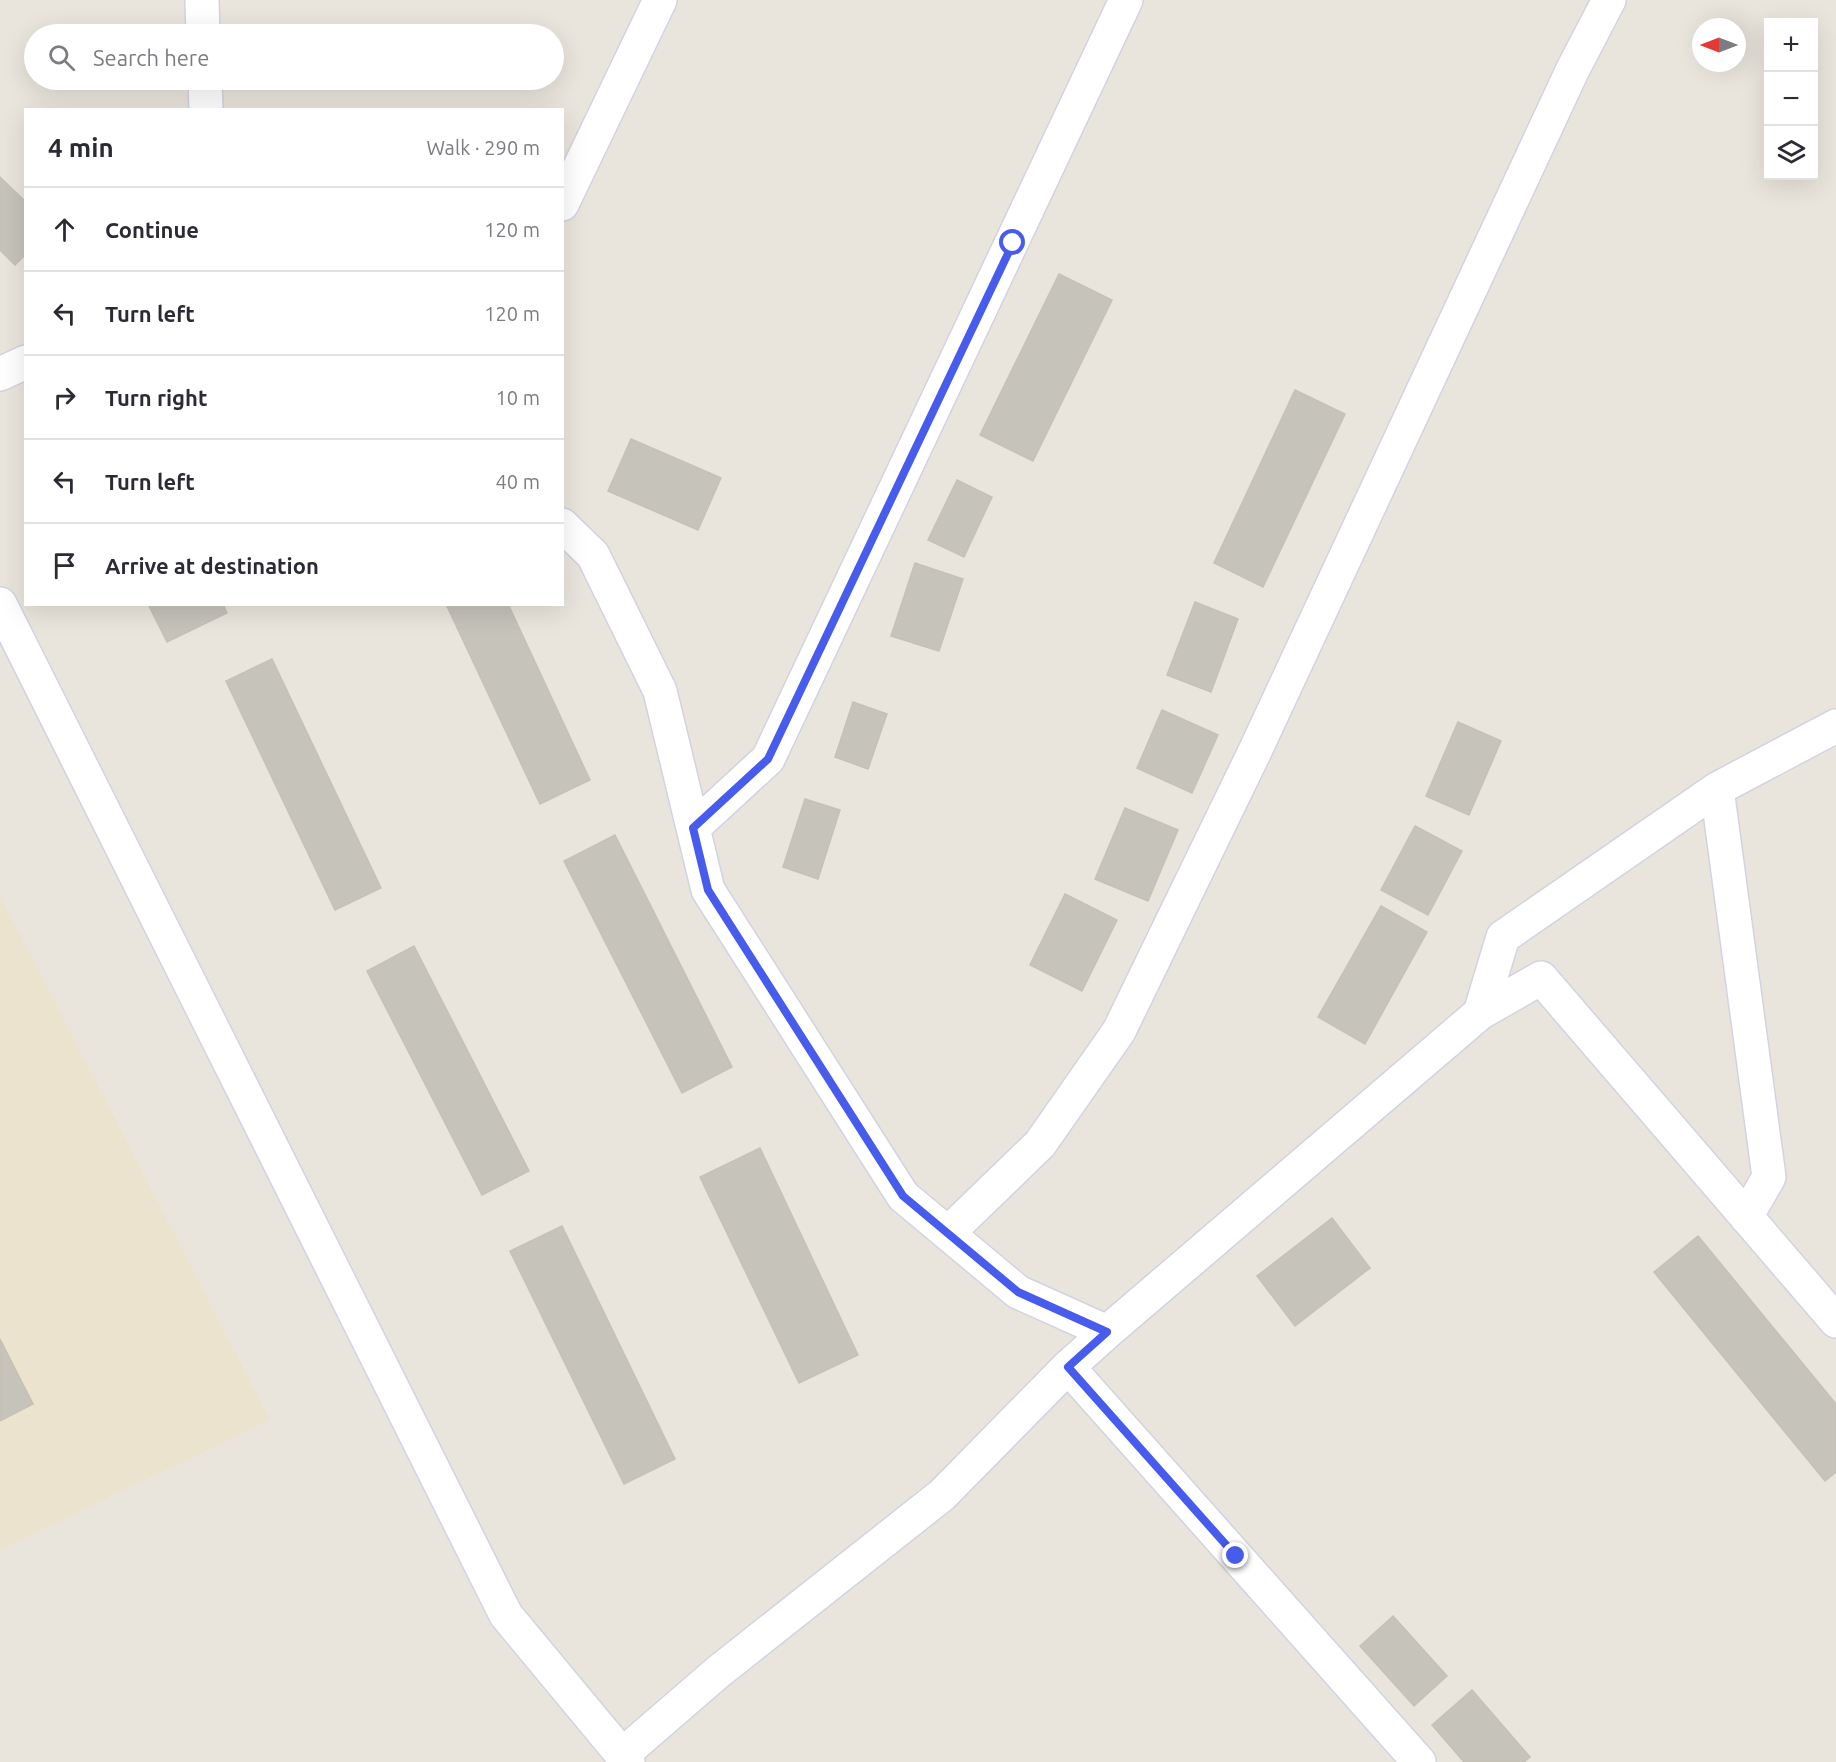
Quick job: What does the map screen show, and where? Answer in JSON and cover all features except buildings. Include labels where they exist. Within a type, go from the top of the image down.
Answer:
[{"type":"street","points":[[202,0],[203,24]]},
{"type":"street","points":[[564,200],[660,0]]},
{"type":"street","points":[[693,828],[768,759],[1126,0]]},
{"type":"street","points":[[948,1233],[1040,1144],[1119,1031],[1255,752],[1563,91],[1608,0]]},
{"type":"street","points":[[205,90],[206,108]]},
{"type":"street","points":[[0,374],[24,363]]},
{"type":"street","points":[[564,527],[594,555],[660,692],[708,890],[903,1196],[1018,1292],[1107,1332]]},
{"type":"street","points":[[0,604],[506,1615],[625,1759],[718,1672],[942,1494],[1068,1367],[1107,1332],[1480,1013],[1541,978],[1836,1321]]},
{"type":"street","points":[[1480,1013],[1503,937],[1717,789],[1836,726]]},
{"type":"street","points":[[1717,789],[1769,1177],[1746,1217]]},
{"type":"street","points":[[1068,1367],[1419,1762]]},
{"type":"shaded area","points":[[0,895],[270,1420],[0,1550]]},
{"type":"route","points":[[1013,243],[768,759],[693,828],[708,890],[903,1196],[1018,1292],[1107,1332],[1068,1367],[1236,1556]]}]
